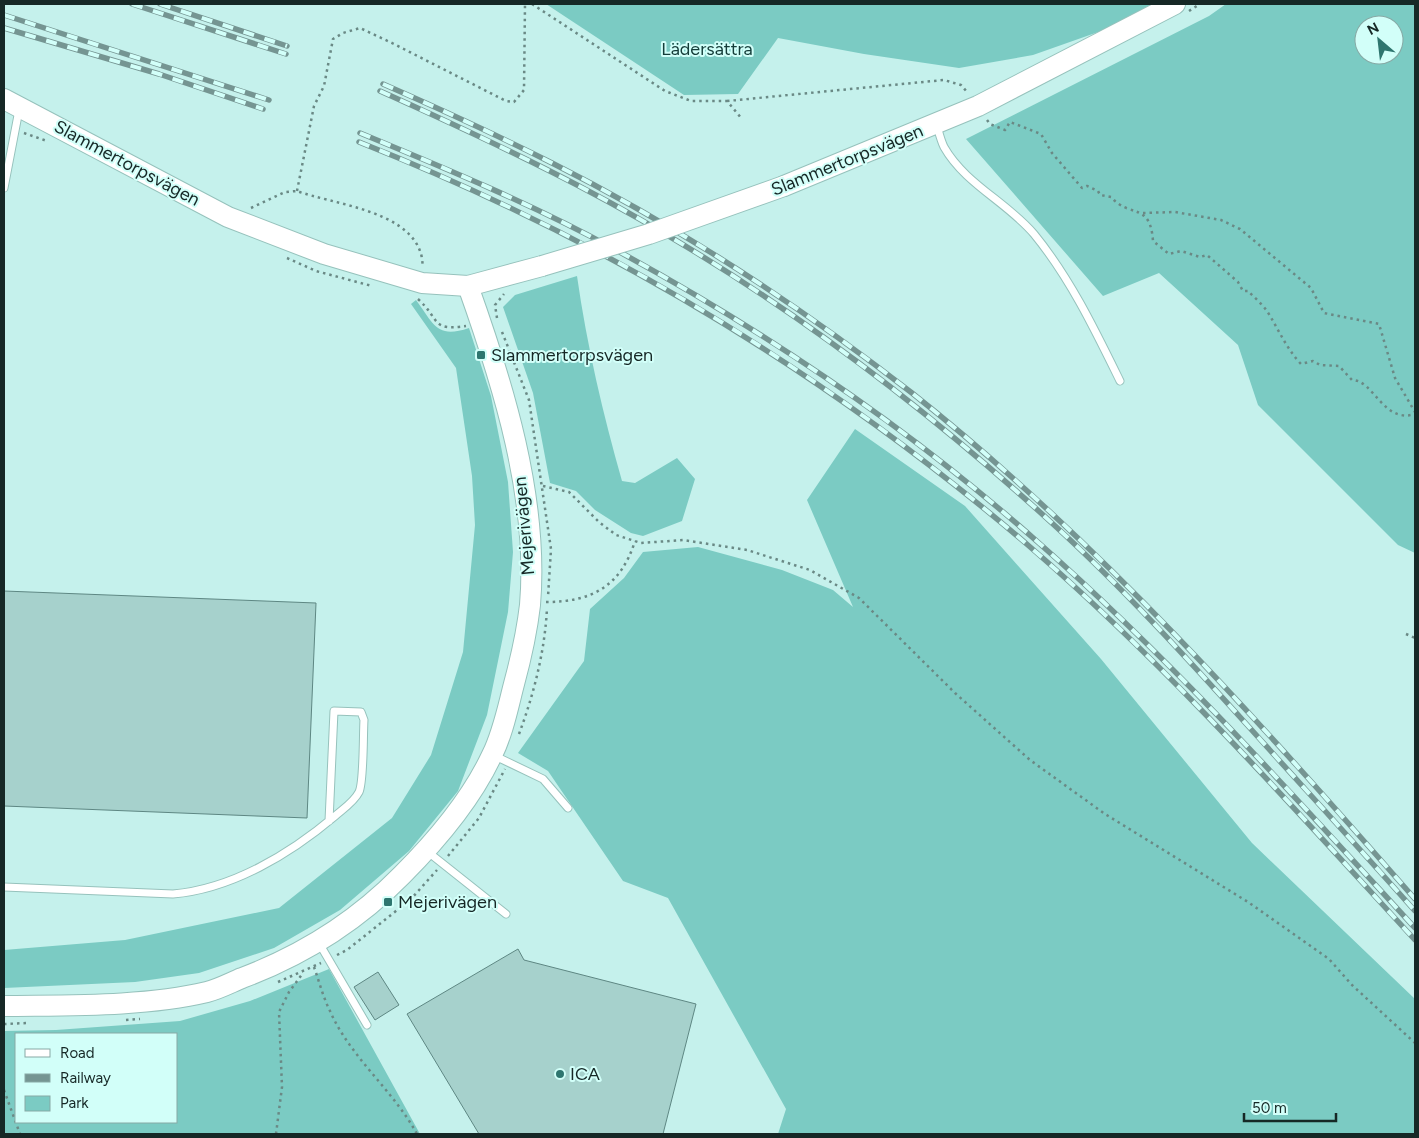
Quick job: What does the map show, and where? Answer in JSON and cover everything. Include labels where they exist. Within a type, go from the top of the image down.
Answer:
[{"type":"street","name":"Slammertorpsvägen","points":[[12,103],[228,217],[324,254],[422,282],[468,286],[649,234],[784,186],[936,123],[980,110],[1175,4]]},
{"type":"street","name":"Mejerivägen","points":[[4,1006],[125,1003],[207,992],[275,966],[324,951],[426,851],[500,759],[514,683],[538,603],[525,499],[513,435],[494,363],[468,286]]},
{"type":"lane","points":[[4,188],[12,103]]},
{"type":"lane","points":[[936,123],[944,147],[969,179],[1014,212],[1034,235],[1084,309],[1120,381]]},
{"type":"lane","points":[[4,886],[173,894],[195,892],[250,872],[308,839],[349,805],[360,791],[364,720],[361,712],[334,711],[329,821]]},
{"type":"lane","points":[[500,759],[543,779],[568,808]]},
{"type":"lane","points":[[426,851],[506,914]]},
{"type":"lane","points":[[324,951],[367,1025]]},
{"type":"path","points":[[297,191],[314,106],[324,86],[333,39],[343,33],[360,28],[392,42],[506,101],[514,102],[524,90],[525,4]]},
{"type":"path","points":[[532,4],[665,91],[691,101],[727,101],[944,80],[961,85],[990,124],[1005,130],[1007,124],[1014,123],[1041,134],[1052,153],[1082,188],[1087,186],[1100,195],[1112,197],[1119,205],[1144,213],[1175,212],[1221,220],[1240,229],[1311,288],[1324,313],[1379,324],[1395,378],[1415,413],[1410,416],[1389,412],[1369,389],[1356,380],[1352,380],[1339,366],[1320,365],[1313,361],[1301,364],[1287,349],[1282,335],[1274,327],[1267,311],[1248,291],[1243,291],[1238,282],[1206,255],[1200,257],[1181,251],[1169,254],[1153,241],[1152,227],[1144,213]]},
{"type":"path","points":[[727,101],[742,119]]},
{"type":"path","points":[[228,217],[285,192],[297,191],[372,212],[404,230],[420,250],[423,270],[422,282]]},
{"type":"path","points":[[508,292],[495,305],[497,318],[528,400],[543,486],[551,549],[538,603],[546,631],[527,710],[518,736]]},
{"type":"path","points":[[543,486],[569,492],[599,522],[616,535],[641,543],[683,540],[748,550],[810,570],[859,598],[955,693],[1030,760],[1104,814],[1248,902],[1329,959],[1352,985],[1415,1043]]},
{"type":"path","points":[[538,603],[590,595],[613,583],[631,555],[635,541]]},
{"type":"path","points":[[1406,634],[1415,638]]},
{"type":"path","points":[[277,982],[314,967],[324,951],[347,950],[411,899],[479,818],[500,759]]},
{"type":"path","points":[[314,967],[330,1012],[354,1049],[406,1114],[417,1134]]},
{"type":"path","points":[[276,1134],[282,1087],[278,1012],[289,992],[304,972]]},
{"type":"path","points":[[116,1021],[145,1018]]},
{"type":"path","points":[[4,1024],[30,1023]]},
{"type":"path","points":[[4,1090],[15,1120]]},
{"type":"green space","name":"Lädersättra","points":[[546,4],[1152,4],[1101,31],[1033,55],[959,68],[864,54],[778,38],[738,94],[684,95]]},
{"type":"green space","points":[[1226,4],[1415,4],[1415,553],[1398,545],[1258,405],[1238,345],[1159,273],[1103,296],[966,139],[1209,16]]},
{"type":"green space","points":[[577,276],[596,380],[622,481],[635,483],[677,458],[695,479],[682,521],[643,536],[631,533],[595,510],[576,491],[550,483],[533,393],[503,307],[515,295]]},
{"type":"green space","points":[[416,300],[432,322],[442,330],[449,332],[469,328],[491,396],[508,482],[513,552],[508,612],[487,715],[458,791],[409,851],[340,910],[274,948],[199,973],[135,982],[4,988],[4,950],[125,940],[279,908],[392,818],[431,755],[463,652],[475,525],[472,476],[456,368],[411,304]]},
{"type":"green space","points":[[855,429],[965,506],[1101,659],[1252,843],[1415,999],[1415,1134],[778,1134],[786,1109],[668,898],[623,881],[548,771],[518,753],[584,661],[590,609],[624,578],[643,552],[698,547],[782,570],[833,590],[853,607],[807,500]]},
{"type":"green space","points":[[329,969],[420,1134],[4,1134],[4,1031],[56,1030],[180,1021],[250,1001]]},
{"type":"building","points":[[4,591],[316,603],[307,818],[4,806]]},
{"type":"building","name":"ICA","points":[[518,949],[524,960],[696,1004],[663,1134],[479,1134],[407,1014]]},
{"type":"building","points":[[378,972],[399,1005],[375,1020],[354,987]]},
{"type":"railway","points":[[132,4],[286,54]]},
{"type":"railway","points":[[160,4],[287,46]]},
{"type":"railway","points":[[4,15],[269,100]]},
{"type":"railway","points":[[4,28],[159,74],[263,109]]},
{"type":"railway","points":[[383,84],[531,153],[646,214],[738,269],[826,329],[912,393],[981,450],[1047,509],[1175,634],[1296,765],[1415,899]]},
{"type":"railway","points":[[380,91],[555,173],[643,221],[706,258],[767,298],[886,383],[999,476],[1079,548],[1129,597],[1415,911]]},
{"type":"railway","points":[[360,133],[522,203],[616,250],[672,281],[727,314],[836,385],[941,462],[1040,544],[1138,635],[1232,731],[1415,928]]},
{"type":"railway","points":[[359,142],[451,180],[540,222],[627,267],[711,316],[794,368],[874,424],[952,483],[1029,546],[1131,639],[1228,737],[1415,940]]},
{"type":"place","name":"Slammertorpsvägen","points":[[481,355]]},
{"type":"place","name":"Mejerivägen","points":[[388,902]]},
{"type":"place","name":"ICA","points":[[560,1074]]}]
